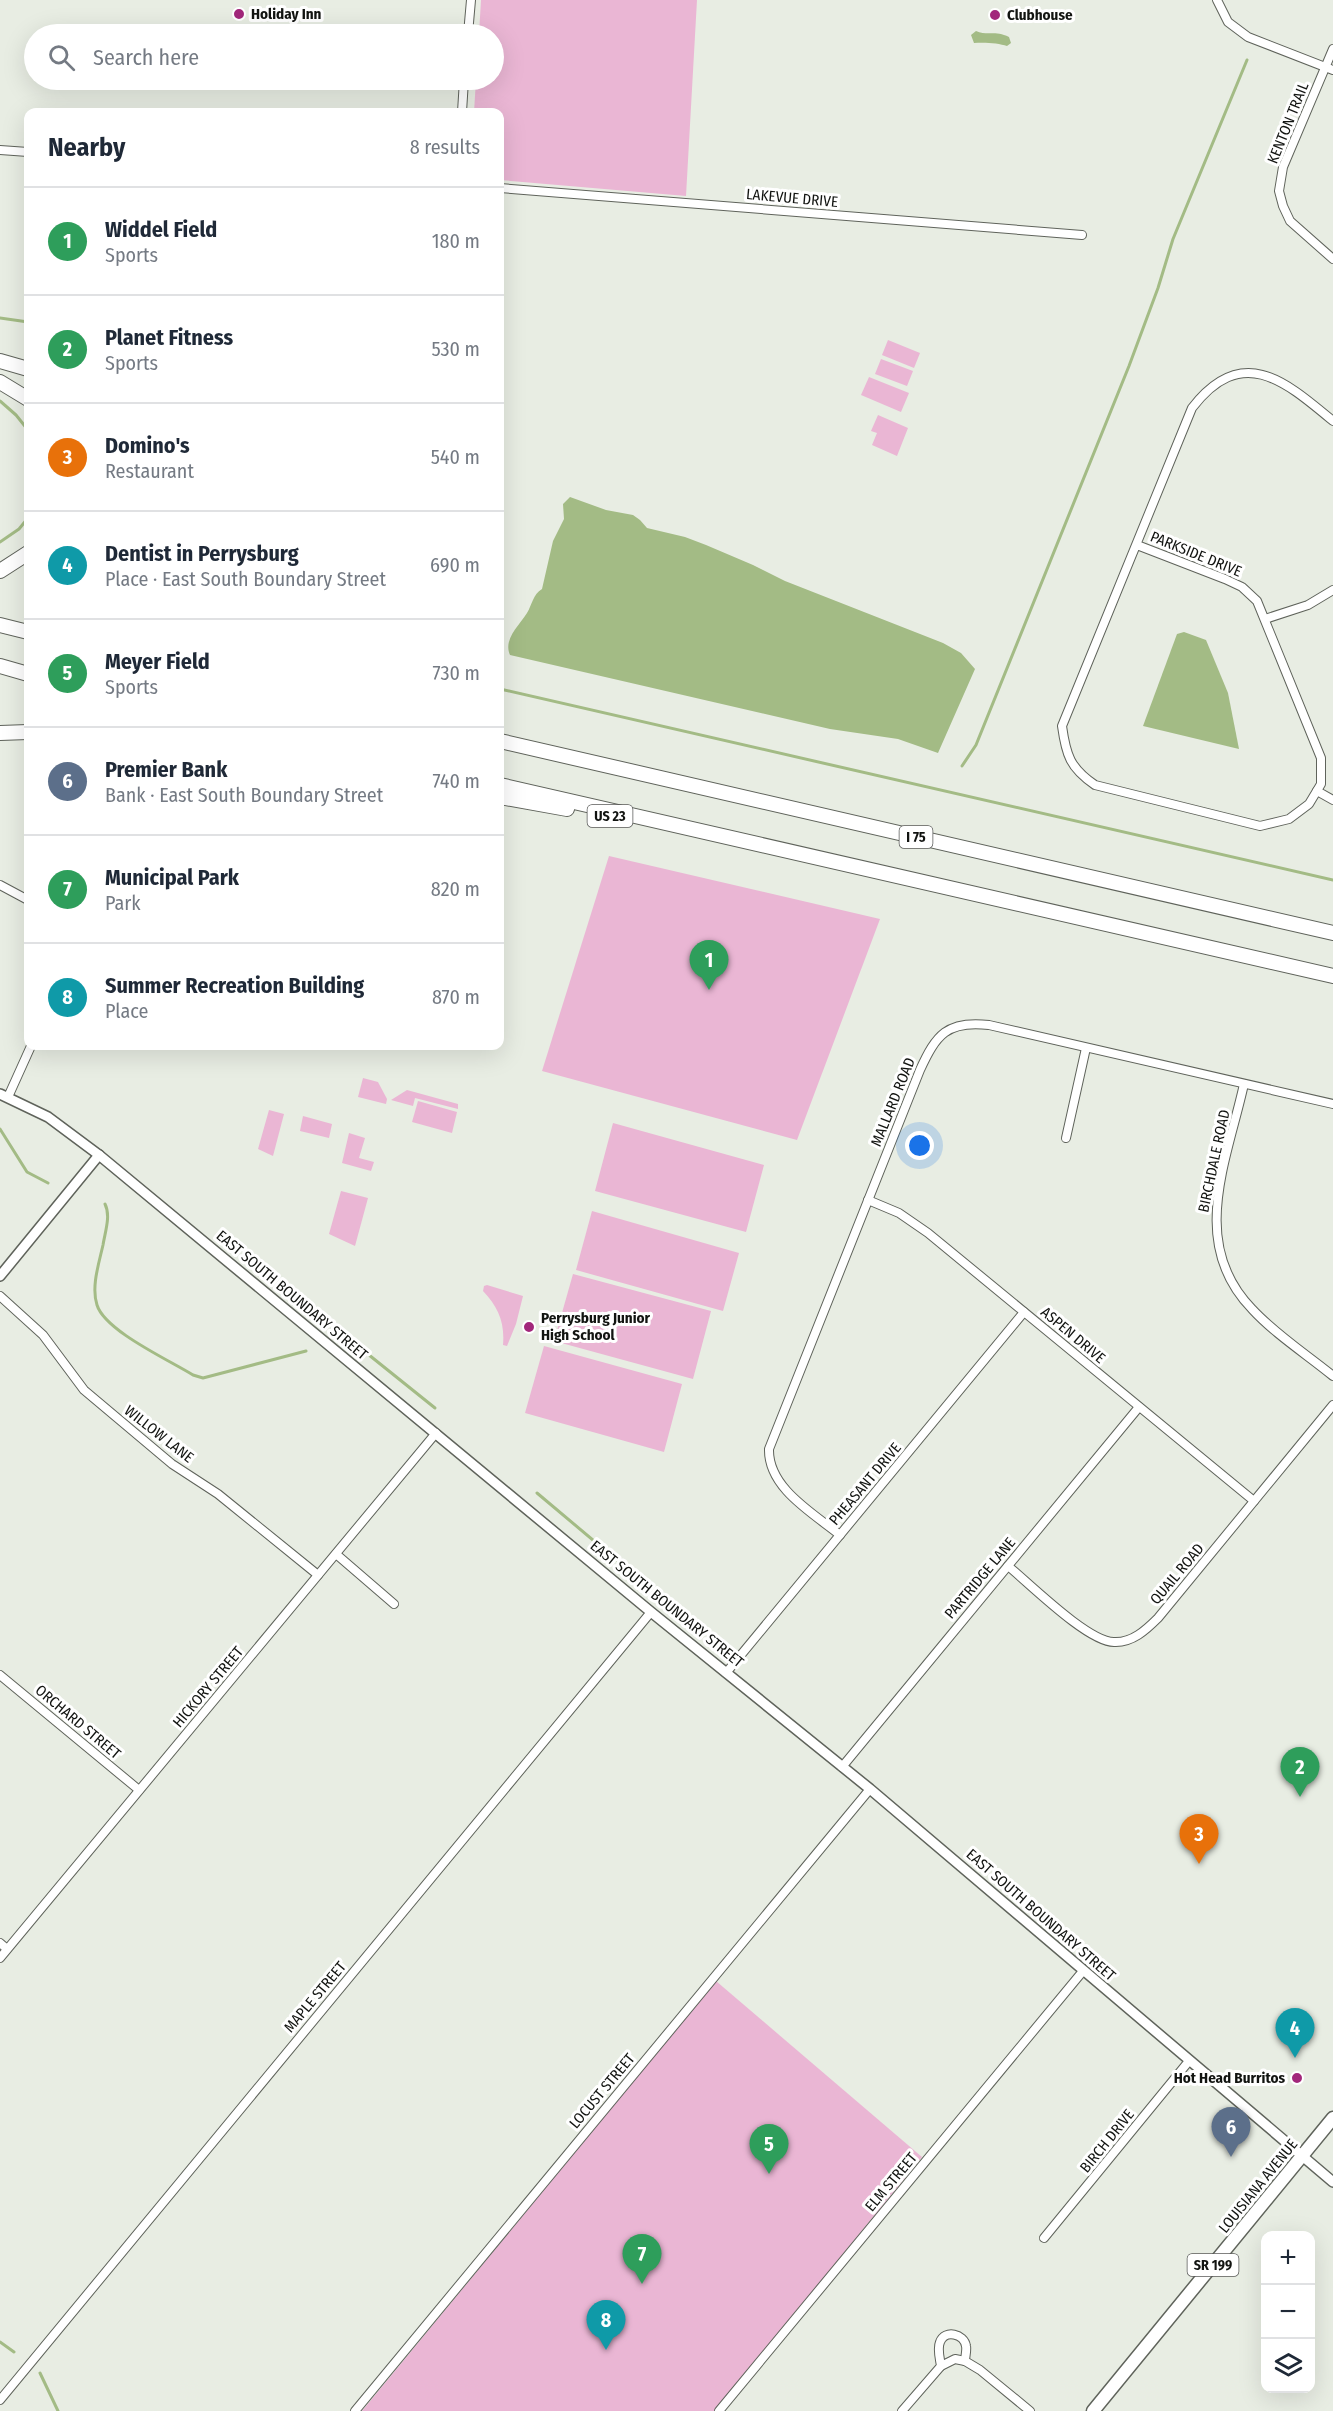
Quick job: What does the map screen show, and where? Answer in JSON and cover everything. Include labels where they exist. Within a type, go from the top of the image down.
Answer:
[{"type":"highway","points":[[0,361],[24,368]]},
{"type":"highway","points":[[0,382],[24,397]]},
{"type":"highway","points":[[0,571],[24,556]]},
{"type":"highway","points":[[0,625],[24,631]]},
{"type":"highway","points":[[0,666],[24,673]]},
{"type":"highway","points":[[0,733],[24,732]]},
{"type":"highway","name":"I 75","points":[[504,742],[1333,933]]},
{"type":"highway","points":[[504,786],[1333,976]]},
{"type":"highway","name":"US 23","points":[[504,798],[720,835]]},
{"type":"main road","name":"LOUISIANA AVENUE","points":[[1093,2411],[1333,2118]]},
{"type":"street","points":[[469,24],[471,0]]},
{"type":"street","points":[[1216,0],[1228,22],[1248,37],[1330,68]]},
{"type":"street","name":"KENTON TRAIL","points":[[1333,49],[1330,68],[1283,167],[1279,191],[1290,221],[1333,259]]},
{"type":"street","points":[[462,108],[463,90]]},
{"type":"street","points":[[0,150],[24,152]]},
{"type":"street","name":"LAKEVUE DRIVE","points":[[504,188],[1082,235]]},
{"type":"street","points":[[1333,420],[1282,381],[1264,375],[1246,372],[1223,380],[1206,390],[1192,408],[1062,726],[1066,753],[1079,774],[1095,785],[1260,826],[1289,819],[1309,804],[1317,791],[1333,800]]},
{"type":"street","name":"PARKSIDE DRIVE","points":[[1137,545],[1242,587],[1257,601],[1321,758],[1321,784],[1317,791]]},
{"type":"street","points":[[1265,619],[1308,604],[1333,590]]},
{"type":"street","points":[[0,885],[24,898]]},
{"type":"street","name":"MALLARD ROAD","points":[[840,1535],[777,1480],[769,1465],[769,1449],[920,1070],[929,1051],[947,1030],[961,1024],[982,1024],[1333,1104]]},
{"type":"street","points":[[1066,1138],[1086,1048]]},
{"type":"street","points":[[4,1096],[29,1050]]},
{"type":"street","name":"BIRCHDALE ROAD","points":[[1244,1084],[1216,1208],[1216,1240],[1220,1257],[1233,1286],[1253,1311],[1333,1376]]},
{"type":"street","name":"EAST SOUTH BOUNDARY STREET","points":[[4,1096],[48,1117],[99,1155],[651,1612],[870,1789],[1333,2182]]},
{"type":"street","points":[[0,1276],[99,1155]]},
{"type":"street","name":"ASPEN DRIVE","points":[[868,1200],[911,1220],[1254,1501]]},
{"type":"street","name":"WILLOW LANE","points":[[0,1296],[43,1335],[84,1390],[172,1464],[218,1494],[318,1575]]},
{"type":"street","name":"PHEASANT DRIVE","points":[[726,1673],[1024,1312]]},
{"type":"street","name":"QUAIL ROAD","points":[[1008,1566],[1091,1634],[1111,1642],[1137,1636],[1158,1618],[1333,1406]]},
{"type":"street","name":"PARTRIDGE LANE","points":[[842,1767],[1138,1407]]},
{"type":"street","name":"HICKORY STREET","points":[[0,1958],[436,1433]]},
{"type":"street","points":[[336,1554],[394,1604]]},
{"type":"street","name":"MAPLE STREET","points":[[0,2400],[651,1612]]},
{"type":"street","name":"ORCHARD STREET","points":[[0,1675],[139,1790]]},
{"type":"street","name":"LOCUST STREET","points":[[355,2411],[870,1789]]},
{"type":"street","points":[[0,1943],[7,1949]]},
{"type":"street","name":"ELM STREET","points":[[719,2411],[1083,1971]]},
{"type":"street","name":"BIRCH DRIVE","points":[[1044,2238],[1190,2061]]},
{"type":"street","points":[[941,2366],[939,2343],[942,2337],[951,2334],[963,2340],[966,2346],[965,2361]]},
{"type":"street","points":[[902,2411],[941,2366],[955,2359],[965,2361],[980,2370],[1030,2411]]},
{"type":"shaded area","points":[[481,0],[697,0],[686,196],[504,180],[504,108],[474,108],[475,90],[504,90],[504,24],[480,24]]},
{"type":"shaded area","points":[[976,31],[1004,35],[1009,37],[1011,43],[1007,46],[974,43],[971,35]]},
{"type":"shaded area","points":[[888,340],[920,353],[914,368],[882,355]]},
{"type":"shaded area","points":[[881,359],[913,371],[907,386],[875,374]]},
{"type":"shaded area","points":[[869,377],[909,393],[901,412],[861,395]]},
{"type":"shaded area","points":[[878,415],[908,428],[897,456],[872,445],[877,433],[871,431]]},
{"type":"shaded area","points":[[570,497],[606,510],[633,515],[647,528],[685,537],[706,545],[785,581],[943,643],[961,653],[975,669],[938,753],[898,739],[830,729],[510,655],[508,649],[510,638],[542,589],[553,541],[564,519],[563,504]]},
{"type":"shaded area","points":[[1184,632],[1206,640],[1228,693],[1239,749],[1143,726],[1177,634]]},
{"type":"shaded area","points":[[609,856],[880,919],[797,1140],[542,1071]]},
{"type":"shaded area","points":[[363,1078],[378,1082],[387,1099],[386,1104],[358,1097]]},
{"type":"shaded area","points":[[407,1090],[458,1104],[458,1109],[415,1098],[413,1106],[391,1100]]},
{"type":"shaded area","points":[[418,1101],[457,1112],[452,1133],[412,1122]]},
{"type":"shaded area","points":[[269,1110],[284,1114],[273,1156],[258,1149]]},
{"type":"shaded area","points":[[303,1116],[332,1124],[329,1138],[300,1131]]},
{"type":"shaded area","points":[[613,1123],[764,1165],[746,1232],[595,1191]]},
{"type":"shaded area","points":[[349,1133],[365,1138],[359,1158],[374,1162],[371,1171],[342,1163]]},
{"type":"shaded area","points":[[341,1191],[368,1198],[355,1246],[329,1234]]},
{"type":"shaded area","points":[[592,1211],[739,1253],[723,1311],[576,1270]]},
{"type":"shaded area","points":[[573,1274],[711,1311],[693,1379],[554,1341]]},
{"type":"shaded area","points":[[484,1286],[523,1296],[516,1324],[507,1346],[503,1345],[503,1329],[499,1315],[483,1291]]},
{"type":"shaded area","points":[[544,1346],[682,1384],[664,1452],[525,1413]]},
{"type":"shaded area","points":[[716,1981],[922,2157],[715,2411],[362,2411]]},
{"type":"waterway","points":[[962,766],[976,745],[1129,366],[1158,288],[1173,239],[1247,60]]},
{"type":"waterway","points":[[0,318],[24,321]]},
{"type":"waterway","points":[[0,401],[24,425]]},
{"type":"waterway","points":[[0,542],[24,523]]},
{"type":"waterway","points":[[504,690],[1333,880]]},
{"type":"waterway","points":[[0,1129],[27,1172],[48,1183]]},
{"type":"waterway","points":[[105,1204],[108,1214],[107,1224],[96,1275],[95,1298],[102,1315],[125,1335],[193,1375],[203,1378],[306,1351]]},
{"type":"waterway","points":[[355,1348],[369,1355],[435,1408]]},
{"type":"waterway","points":[[537,1493],[625,1567]]},
{"type":"waterway","points":[[0,2342],[14,2352]]},
{"type":"waterway","points":[[40,2373],[58,2411]]},
{"type":"place","name":"Holiday Inn","points":[[239,14]]},
{"type":"place","name":"Clubhouse","points":[[995,15]]},
{"type":"place","name":"Widdel Field","points":[[709,990]]},
{"type":"place","name":"Perrysburg Junior High School","points":[[529,1327]]},
{"type":"place","name":"Planet Fitness","points":[[1300,1797]]},
{"type":"place","name":"Domino's","points":[[1199,1864]]},
{"type":"place","name":"Dentist in Perrysburg","points":[[1295,2058]]},
{"type":"place","name":"Hot Head Burritos","points":[[1297,2078]]},
{"type":"place","name":"Premier Bank","points":[[1231,2157]]},
{"type":"place","name":"Meyer Field","points":[[769,2174]]},
{"type":"place","name":"Municipal Park","points":[[642,2284]]},
{"type":"place","name":"Summer Recreation Building","points":[[606,2350]]}]
